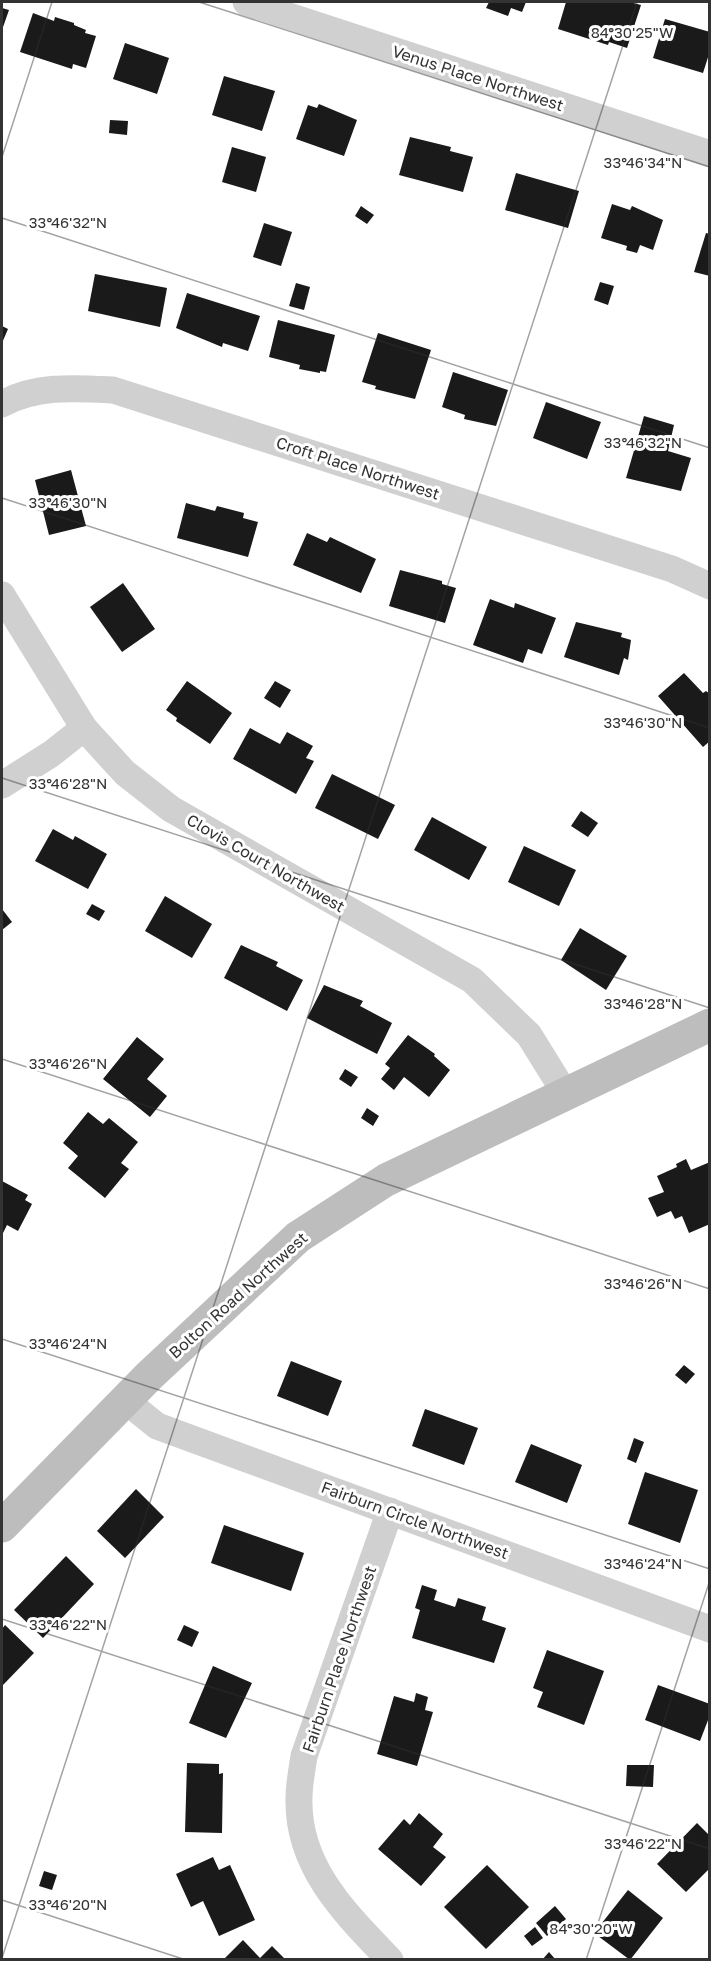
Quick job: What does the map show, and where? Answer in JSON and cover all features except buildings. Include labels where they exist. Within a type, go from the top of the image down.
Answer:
[{"type":"street","name":"Venus Place Northwest","points":[[246,2],[710,153]]},
{"type":"street","name":"Croft Place Northwest","points":[[2,404],[14,397],[63,387],[113,390],[672,568],[709,584]]},
{"type":"street","name":"Clovis Court Northwest","points":[[2,595],[84,728],[125,773],[171,809],[471,980],[529,1035],[566,1093]]},
{"type":"street","points":[[2,785],[51,754],[84,728]]},
{"type":"street","name":"Bolton Road Northwest","points":[[2,1526],[126,1401],[298,1237],[386,1180],[710,1025]]},
{"type":"street","name":"Fairburn Circle Northwest","points":[[126,1401],[157,1426],[710,1629]]},
{"type":"street","name":"Fairburn Place Northwest","points":[[390,1511],[304,1756],[299,1799],[305,1842],[319,1877],[340,1908],[390,1959]]}]
